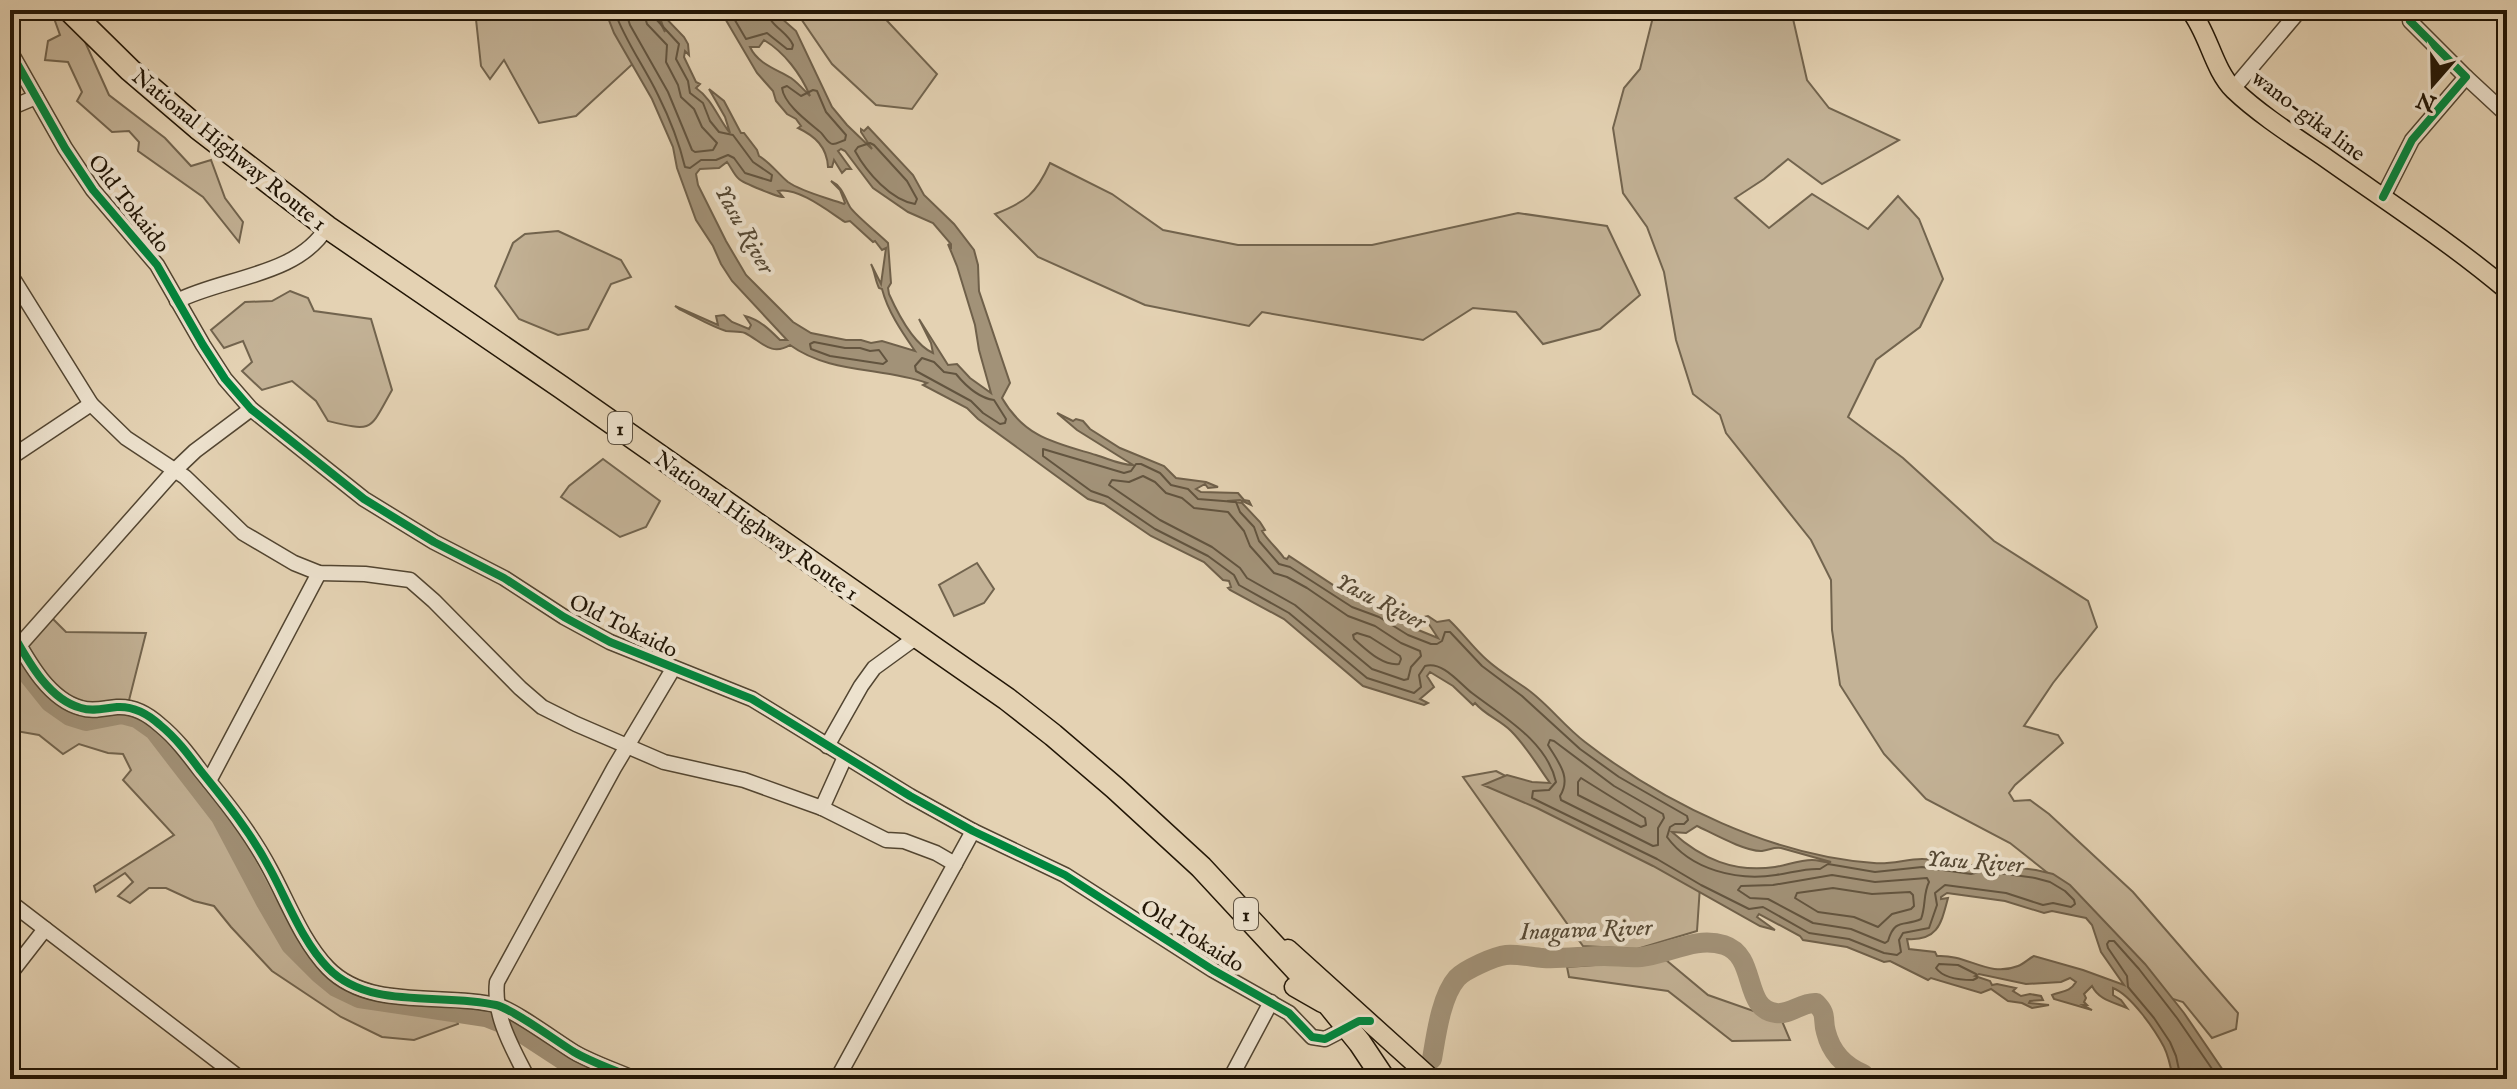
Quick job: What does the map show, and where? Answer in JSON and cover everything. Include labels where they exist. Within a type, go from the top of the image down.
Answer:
[{"type":"highway","name":"National Highway Route 1","points":[[69,10],[130,70],[198,128],[327,227],[1007,699],[1115,788],[1174,843]]},
{"type":"highway","name":"1","points":[[1174,843],[1249,917],[1384,1079]]},
{"type":"highway","name":"1","points":[[1174,843],[1329,1015],[1366,1079]]},
{"type":"main road","name":"wano-gika line","points":[[2190,10],[2200,23],[2222,73],[2233,89],[2507,290]]},
{"type":"main road","points":[[1249,917],[1329,1015],[1432,1079]]},
{"type":"street","points":[[2233,89],[2300,10]]},
{"type":"street","points":[[2410,21],[2507,115]]},
{"type":"street","name":"Old Tokaido","points":[[10,51],[65,148],[93,190],[157,265],[225,379],[251,409],[364,499],[610,642],[752,699],[973,831],[1065,875],[1213,970],[1289,1013],[1312,1037],[1329,1015]]},
{"type":"street","points":[[2383,197],[2412,140],[2466,77]]},
{"type":"street","points":[[10,108],[36,97]]},
{"type":"street","points":[[177,301],[230,284],[309,250],[327,227]]},
{"type":"street","points":[[10,274],[91,404],[126,438],[185,477],[243,533],[294,563],[319,573],[365,574],[410,580],[542,707],[664,762],[744,780],[822,808],[886,840],[904,841],[955,864]]},
{"type":"street","points":[[10,458],[91,404]]},
{"type":"street","points":[[15,650],[174,471],[217,432],[251,409]]},
{"type":"street","points":[[209,781],[319,573]]},
{"type":"street","points":[[10,629],[15,650],[66,702],[82,709],[119,706],[147,714],[173,737],[247,830],[313,950],[328,969],[345,982],[361,990],[385,995],[500,1010],[577,1053],[635,1079]]},
{"type":"street","points":[[827,746],[874,668],[918,636]]},
{"type":"street","points":[[528,1079],[506,1035],[496,995],[497,982],[673,669]]},
{"type":"street","points":[[822,808],[845,757]]},
{"type":"street","points":[[837,1079],[973,831]]},
{"type":"street","points":[[10,902],[241,1079]]},
{"type":"street","points":[[10,974],[45,929]]},
{"type":"street","points":[[1230,1079],[1271,1002]]},
{"type":"shaded area","points":[[475,10],[625,10],[638,59],[576,116],[539,123],[504,60],[490,79],[481,66]]},
{"type":"shaded area","points":[[795,10],[877,10],[937,74],[912,109],[876,105],[832,64]]},
{"type":"shaded area","points":[[1652,10],[1791,10],[1807,80],[1829,108],[1899,140],[1822,184],[1788,159],[1735,198],[1769,228],[1812,194],[1868,229],[1898,196],[1919,219],[1943,279],[1920,327],[1876,360],[1848,417],[1903,458],[1994,541],[2088,601],[2097,627],[2024,726],[2058,735],[2063,743],[2009,793],[2014,801],[2030,800],[2049,814],[2133,892],[2238,1013],[2236,1029],[2212,1038],[2183,1002],[2157,994],[2073,893],[2010,843],[1926,799],[1884,754],[1840,685],[1832,630],[1831,580],[1811,540],[1726,433],[1720,415],[1693,394],[1676,340],[1664,272],[1647,227],[1623,193],[1613,128],[1624,88],[1640,69]]},
{"type":"shaded area","points":[[58,14],[82,35],[109,95],[165,138],[191,166],[211,160],[225,198],[243,222],[239,242],[203,197],[138,151],[139,142],[129,131],[112,132],[77,101],[82,92],[68,62],[45,60],[48,41],[60,35],[55,21]]},
{"type":"shaded area","points":[[1050,163],[1112,194],[1163,230],[1238,245],[1372,245],[1518,213],[1607,226],[1640,295],[1600,329],[1543,344],[1516,312],[1473,308],[1423,340],[1262,312],[1249,326],[1145,305],[1038,257],[995,214],[1029,196]]},
{"type":"shaded area","points":[[558,231],[621,260],[631,277],[611,284],[588,329],[558,335],[519,319],[495,286],[513,243],[525,234]]},
{"type":"shaded area","points":[[290,291],[308,298],[314,311],[371,319],[392,390],[369,425],[354,427],[328,421],[316,401],[292,381],[262,390],[242,371],[252,362],[243,341],[224,348],[211,330],[245,302],[272,301]]},
{"type":"shaded area","points":[[603,459],[660,501],[646,527],[620,537],[561,497],[569,486]]},
{"type":"shaded area","points":[[977,563],[994,589],[984,603],[954,616],[939,585]]},
{"type":"shaded area","points":[[52,618],[66,632],[146,633],[124,720],[137,721],[155,735],[227,809],[325,973],[389,1001],[456,1017],[458,1024],[414,1040],[382,1037],[341,1017],[272,971],[214,906],[166,888],[149,888],[130,903],[118,896],[133,882],[125,873],[96,892],[94,886],[174,835],[123,780],[131,770],[123,754],[79,744],[63,754],[39,735],[10,730],[10,671],[46,692],[24,648]]},
{"type":"shaded area","points":[[1496,771],[1611,831],[1700,886],[1697,931],[1637,949],[1583,946],[1463,777]]},
{"type":"shaded area","points":[[1666,960],[1708,995],[1782,1021],[1790,1040],[1732,1041],[1668,991],[1569,977],[1567,967]]},
{"type":"water","points":[[605,10],[654,10],[665,32],[661,13],[684,37],[689,55],[685,51],[684,57],[696,82],[700,84],[696,88],[711,103],[730,133],[709,89],[724,101],[741,133],[759,156],[788,182],[844,204],[840,190],[831,181],[838,186],[850,207],[888,243],[889,294],[913,336],[933,353],[919,319],[948,365],[957,364],[991,393],[975,325],[948,244],[951,247],[951,244],[933,223],[908,212],[873,188],[845,151],[838,151],[851,169],[842,173],[834,160],[832,167],[828,167],[823,148],[798,128],[801,126],[796,119],[776,101],[773,91],[757,73],[720,10],[772,10],[796,31],[832,107],[872,149],[861,132],[861,129],[864,131],[868,127],[913,175],[924,195],[954,224],[974,250],[979,291],[1010,383],[1002,398],[1031,430],[1068,447],[1133,465],[1077,430],[1057,413],[1073,421],[1083,421],[1120,448],[1164,466],[1176,478],[1206,482],[1218,487],[1208,488],[1205,484],[1196,489],[1201,492],[1238,493],[1251,505],[1240,500],[1227,501],[1242,503],[1260,522],[1265,530],[1262,531],[1264,535],[1284,558],[1289,556],[1356,600],[1382,609],[1411,627],[1438,638],[1424,617],[1437,622],[1449,620],[1487,660],[1535,695],[1585,742],[1650,786],[1722,823],[1797,850],[1836,858],[1880,863],[1930,859],[2053,874],[2070,885],[2145,964],[2184,1013],[2229,1079],[2173,1079],[2164,1047],[2155,1032],[2135,1005],[2113,988],[2113,995],[2127,1008],[2102,998],[2092,986],[2084,994],[2087,1005],[2083,1005],[2092,1010],[2054,999],[2052,995],[2074,985],[2076,982],[2070,978],[2061,982],[2026,984],[1979,974],[1975,976],[1990,981],[1992,985],[2016,988],[2013,991],[2021,996],[2041,996],[2043,1000],[2029,1003],[2049,1005],[2032,1008],[2008,1001],[1991,989],[1981,993],[1931,978],[1928,980],[1890,961],[1884,962],[1847,947],[1803,940],[1759,914],[1757,917],[1775,930],[1760,926],[1653,866],[1537,808],[1483,785],[1507,775],[1550,783],[1511,731],[1475,703],[1473,705],[1453,686],[1430,672],[1427,676],[1434,687],[1420,699],[1428,703],[1424,705],[1363,686],[1284,619],[1230,590],[1229,581],[1223,580],[1204,562],[1151,536],[1104,504],[1088,499],[967,408],[923,385],[927,383],[839,366],[790,345],[772,349],[745,333],[720,329],[679,309],[675,306],[718,325],[716,316],[724,315],[749,329],[751,325],[745,316],[760,322],[780,340],[787,340],[732,281],[696,220],[677,168],[673,147],[652,99],[614,33]],"holes":[[[764,40],[785,57],[810,96],[791,78],[763,62],[750,47],[759,47]],[[727,162],[739,179],[753,186],[783,197],[778,191],[804,196],[845,222],[850,221],[882,250],[886,248],[881,284],[871,264],[892,314],[915,351],[882,341],[871,343],[811,333],[793,322],[746,275],[698,185],[696,174],[700,169],[719,168]],[[1697,826],[1747,848],[1762,851],[1781,848],[1831,862],[1807,860],[1760,868],[1732,866],[1707,857],[1672,832],[1686,833]],[[1947,893],[2005,901],[2044,913],[2052,911],[2086,918],[2092,925],[2101,952],[2124,985],[2034,956],[2018,966],[1997,969],[1959,958],[1937,956],[1935,952],[1909,949],[1907,939],[1926,937],[1936,929],[1948,898],[1941,897]]]},
{"type":"waterway","name":"Inagawa River","points":[[10,652],[50,702],[70,716],[86,721],[122,714],[137,718],[154,730],[221,817],[291,945],[336,987],[359,998],[486,1017],[514,1028],[563,1060],[609,1079]]},
{"type":"waterway","name":"Inagawa River","points":[[1432,1059],[1440,1017],[1451,986],[1473,967],[1501,956],[1641,957],[1692,944],[1713,943],[1735,951],[1742,960],[1758,1002],[1765,1009],[1781,1013],[1816,1003],[1823,1014],[1828,1039],[1835,1052],[1850,1067],[1863,1074],[1864,1079]]},
{"type":"cycle path","points":[[2383,197],[2412,140],[2466,77],[2410,21]]},
{"type":"cycle path","points":[[10,51],[65,148],[93,190],[157,265],[225,379],[251,409],[364,499],[610,642],[752,699],[910,796],[973,831],[1065,875],[1213,970],[1289,1013],[1312,1037],[1325,1039],[1359,1021],[1370,1021]]},
{"type":"cycle path","points":[[10,629],[39,676],[58,696],[86,709],[134,709],[155,721],[177,741],[255,843],[310,946],[328,968],[345,981],[386,995],[496,1005],[581,1056],[635,1079]]},
{"type":"water label","name":"Yasu River","points":[[745,229]]},
{"type":"water label","name":"Yasu River","points":[[1381,601]]},
{"type":"water label","name":"Yasu River","points":[[1975,861]]}]
